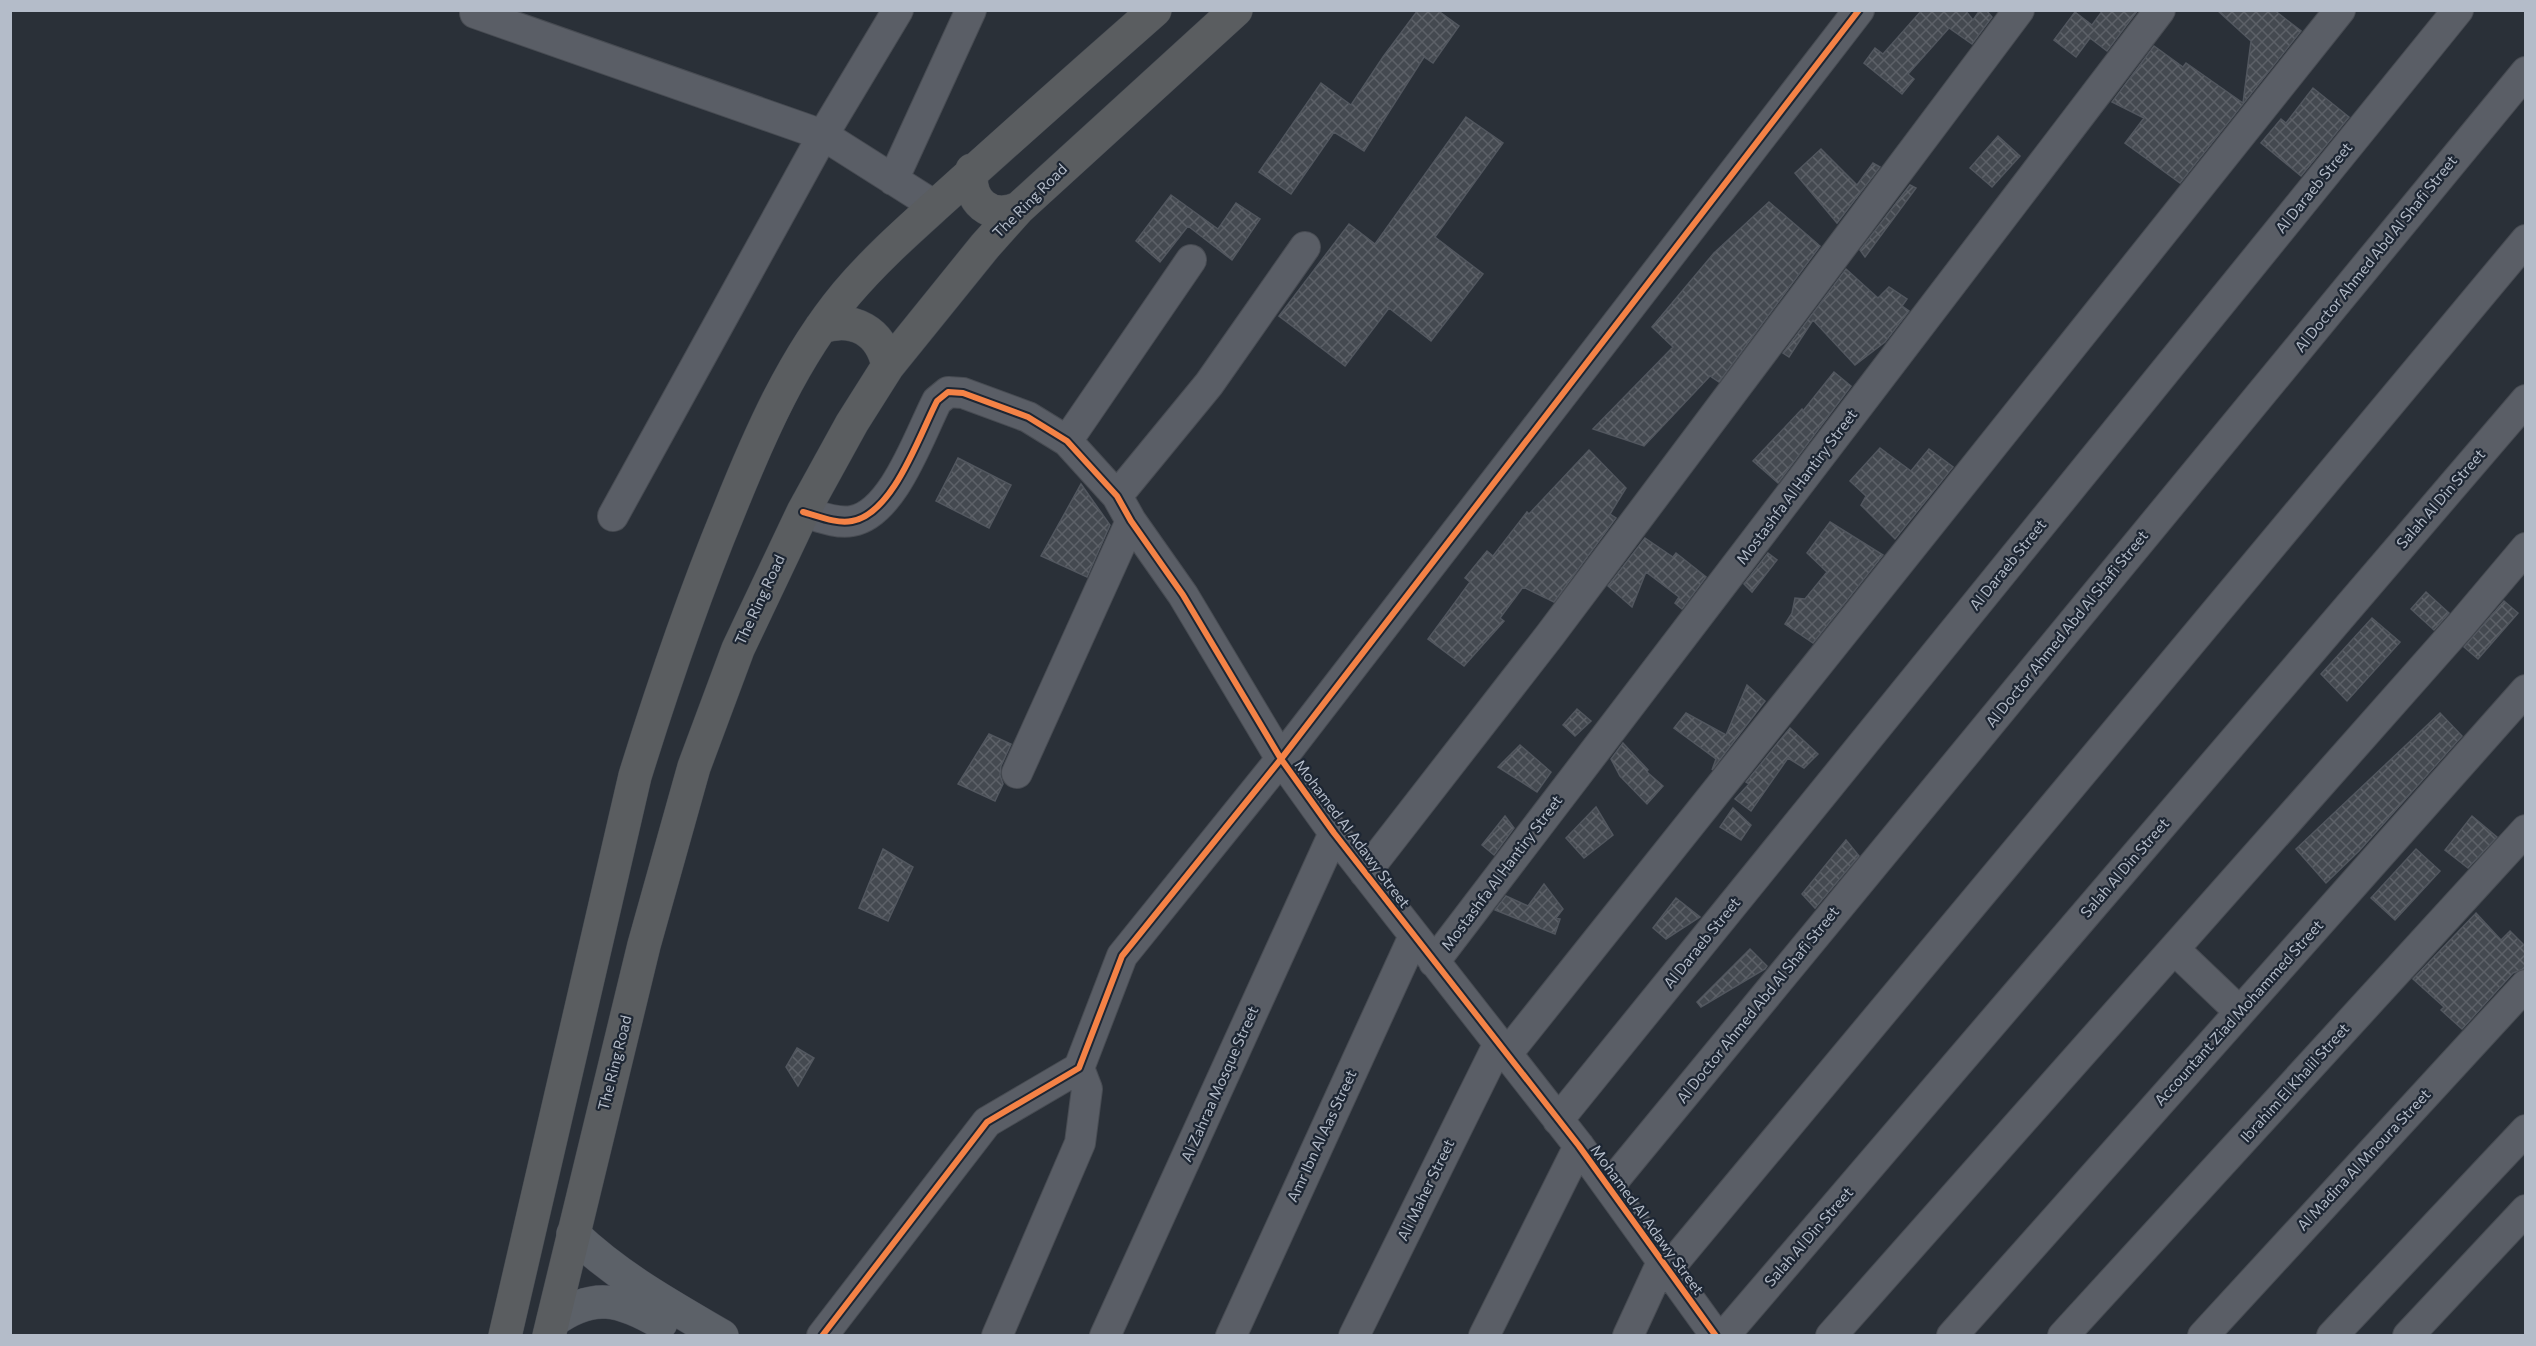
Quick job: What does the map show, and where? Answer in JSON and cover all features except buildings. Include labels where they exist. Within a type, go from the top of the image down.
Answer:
[{"type":"highway","points":[[505,1335],[635,776],[658,703],[709,560],[737,489],[784,388],[821,327],[873,263],[972,170],[1155,10]]},
{"type":"highway","name":"The Ring Road","points":[[550,1328],[644,945],[694,767],[742,640],[803,512],[841,442],[888,366],[952,285],[1019,208],[1236,10]]},
{"type":"highway","points":[[972,170],[972,193],[978,202],[998,213],[1019,208]]},
{"type":"highway","points":[[821,327],[846,322],[859,325],[879,341],[888,366]]},
{"type":"main road","points":[[573,1234],[593,1253],[636,1286],[722,1335]]},
{"type":"main road","points":[[550,1328],[578,1306],[608,1301],[627,1305],[681,1335]]},
{"type":"street","points":[[613,516],[823,135],[898,10]]},
{"type":"street","points":[[893,180],[970,10]]},
{"type":"street","points":[[822,1335],[987,1122],[1079,1068],[1122,956],[1281,759],[1859,10]]},
{"type":"street","points":[[1365,873],[1557,626],[2019,10]]},
{"type":"street","name":"Mostashfa Al Hantiry Street","points":[[1434,962],[2160,10]]},
{"type":"street","name":"Ali Maher Street","points":[[1354,1335],[1502,1050],[2340,10]]},
{"type":"street","name":"Al Daraeb Street","points":[[1558,1120],[2458,10]]},
{"type":"street","points":[[475,13],[823,135],[935,206]]},
{"type":"street","name":"Al Doctor Ahmed Abd Al Shafi Street","points":[[1609,1186],[2526,72]]},
{"type":"street","points":[[1628,1335],[1666,1264],[2526,240]]},
{"type":"street","points":[[1017,772],[1124,508],[1305,247]]},
{"type":"street","points":[[1067,441],[1191,260]]},
{"type":"street","name":"Mohamed Al Adawy Street","points":[[803,512],[836,521],[850,522],[876,511],[893,489],[936,401],[948,392],[963,393],[1028,417],[1067,441],[1124,508],[1183,595],[1281,759],[1334,833],[1579,1146],[1716,1335]]},
{"type":"street","name":"Salah Al Din Street","points":[[1724,1335],[2526,400]]},
{"type":"street","points":[[1831,1335],[2526,548]]},
{"type":"street","name":"Accountant Ziad Mohammed Street","points":[[1952,1335],[2526,690]]},
{"type":"street","name":"Ibrahim El Khalil Street","points":[[2063,1335],[2526,830]]},
{"type":"street","name":"Al Zahraa Mosque Street","points":[[1105,1335],[1334,833]]},
{"type":"street","name":"Amr Ibn Al Aas Street","points":[[1231,1335],[1414,936]]},
{"type":"street","points":[[2174,949],[2240,1012]]},
{"type":"street","name":"Al Madina Al Mnoura Street","points":[[2203,1335],[2526,985]]},
{"type":"street","points":[[997,1335],[1080,1143],[1087,1089],[1079,1068]]},
{"type":"street","points":[[2332,1335],[2526,1130]]},
{"type":"street","points":[[1484,1335],[1579,1146]]},
{"type":"street","points":[[2408,1335],[2526,1210]]},
{"type":"cycle path","points":[[822,1336],[987,1122],[1079,1068],[1122,956],[1281,759],[1859,10]]},
{"type":"cycle path","points":[[803,512],[846,522],[867,515],[892,489],[913,453],[937,401],[948,392],[963,393],[1028,417],[1067,441],[1117,496],[1131,521],[1183,595],[1281,759],[1334,833],[1579,1146],[1716,1336]]}]
